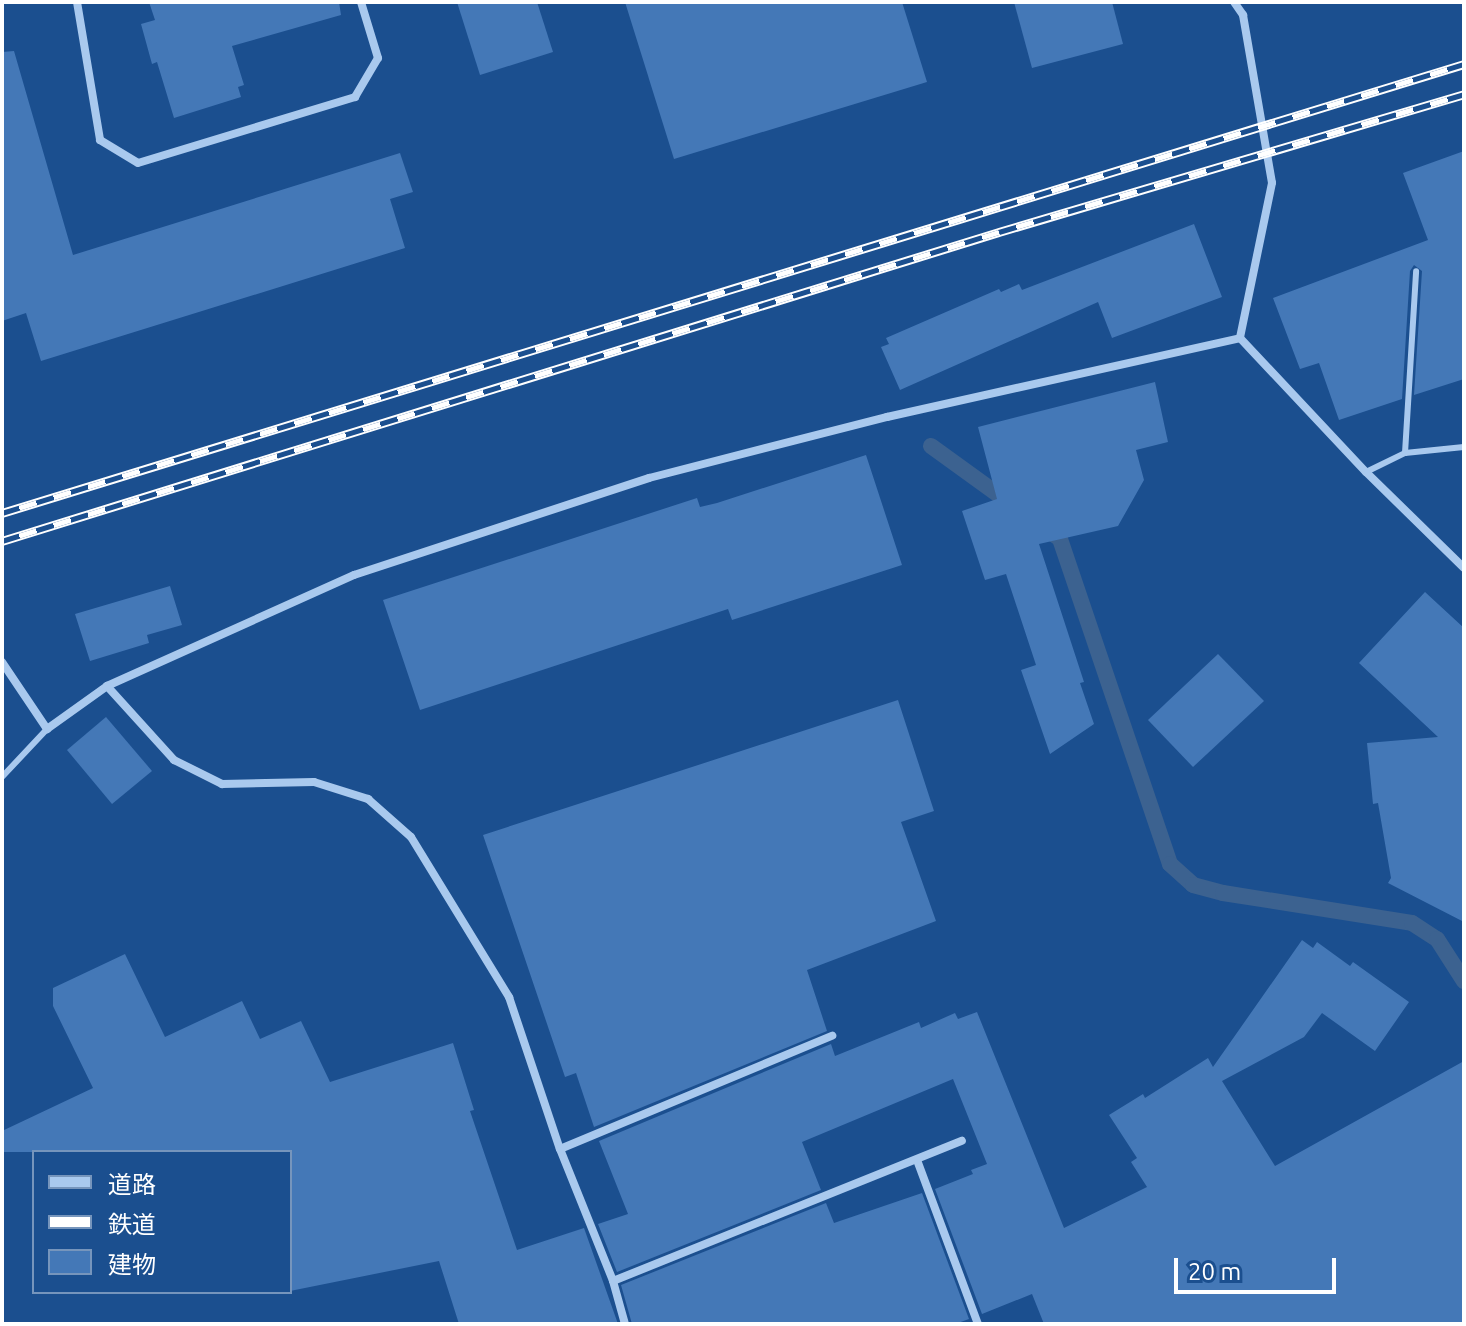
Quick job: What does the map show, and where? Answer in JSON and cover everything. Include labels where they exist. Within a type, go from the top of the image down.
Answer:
[{"type":"street","points":[[77,2],[100,140],[138,163],[355,97],[378,58],[361,2]]},
{"type":"street","points":[[1234,2],[1243,15],[1272,183],[1240,338]]},
{"type":"street","points":[[1240,338],[1366,472],[1464,568]]},
{"type":"street","points":[[2,662],[47,729],[107,686],[354,575],[649,478],[887,417],[1240,338]]},
{"type":"street","points":[[107,686],[174,760],[222,784],[314,782],[368,799],[411,837],[509,997],[560,1149],[613,1281],[625,1324]]},
{"type":"street","points":[[560,1149],[832,1036]]},
{"type":"street","points":[[613,1281],[962,1141]]},
{"type":"street","points":[[917,1160],[978,1324]]},
{"type":"lane","points":[[1405,453],[1416,271]]},
{"type":"lane","points":[[1366,472],[1405,453],[1464,447]]},
{"type":"lane","points":[[2,777],[47,729]]},
{"type":"building","points":[[149,2],[339,2],[341,15],[232,46],[244,85],[238,87],[241,97],[174,118],[157,62],[152,64],[141,24],[155,20]]},
{"type":"building","points":[[457,2],[537,2],[553,52],[480,75]]},
{"type":"building","points":[[625,2],[902,2],[927,82],[674,159]]},
{"type":"building","points":[[1014,2],[1112,2],[1123,44],[1032,68]]},
{"type":"building","points":[[14,51],[73,255],[400,153],[413,192],[390,199],[405,248],[41,361],[26,313],[2,321],[2,52]]},
{"type":"building","points":[[1464,151],[1464,379],[1414,395],[1422,271],[1414,265],[1410,271],[1402,399],[1339,420],[1319,363],[1300,369],[1273,298],[1428,240],[1403,173]]},
{"type":"building","points":[[1194,224],[1222,297],[1112,338],[1098,302],[900,390],[881,347],[889,344],[886,338],[999,289],[1001,292],[1019,284],[1022,290]]},
{"type":"building","points":[[1155,382],[1168,442],[1136,450],[1144,480],[1118,526],[1039,544],[1084,682],[1080,683],[1094,724],[1050,754],[1021,670],[1036,665],[1006,574],[985,580],[962,511],[997,499],[978,427]]},
{"type":"building","points":[[866,455],[902,565],[732,620],[728,609],[420,710],[383,600],[697,498],[700,507],[717,503]]},
{"type":"building","points":[[170,586],[182,625],[147,635],[149,643],[90,661],[75,614]]},
{"type":"building","points":[[1425,592],[1464,628],[1464,922],[1388,883],[1391,878],[1378,803],[1373,804],[1367,743],[1438,737],[1359,663]]},
{"type":"building","points":[[1218,654],[1264,701],[1193,767],[1148,720]]},
{"type":"building","points":[[898,700],[934,811],[901,822],[936,921],[807,970],[827,1031],[594,1127],[576,1073],[565,1077],[483,835]]},
{"type":"building","points":[[106,717],[152,771],[112,804],[67,750]]},
{"type":"building","points":[[1302,940],[1313,948],[1317,942],[1350,966],[1353,962],[1409,1002],[1375,1051],[1322,1013],[1304,1037],[1222,1081],[1275,1166],[1464,1061],[1464,1324],[1044,1324],[1032,1294],[982,1314],[935,1189],[973,1174],[971,1170],[987,1164],[953,1079],[802,1142],[821,1190],[617,1272],[598,1224],[628,1214],[599,1141],[831,1044],[835,1056],[919,1022],[921,1028],[955,1013],[958,1019],[977,1012],[1064,1228],[1147,1187],[1131,1162],[1137,1158],[1109,1115],[1143,1094],[1145,1098],[1208,1058],[1213,1067]]},
{"type":"building","points":[[125,954],[165,1037],[242,1001],[260,1039],[301,1021],[330,1082],[453,1043],[474,1110],[470,1111],[517,1250],[584,1228],[618,1324],[459,1324],[439,1261],[292,1291],[292,1150],[2,1152],[2,1131],[93,1088],[53,1006],[53,988]]},
{"type":"building","points":[[922,1193],[969,1319],[955,1324],[632,1324],[621,1285],[826,1203],[834,1223]]},
{"type":"waterway","points":[[931,446],[1011,504]]},
{"type":"waterway","points":[[1043,527],[1060,539],[1170,864],[1193,885],[1223,893],[1412,923],[1437,939],[1464,981]]},
{"type":"railway","points":[[2,513],[1464,64]]},
{"type":"railway","points":[[2,541],[999,232],[1464,94]]}]
